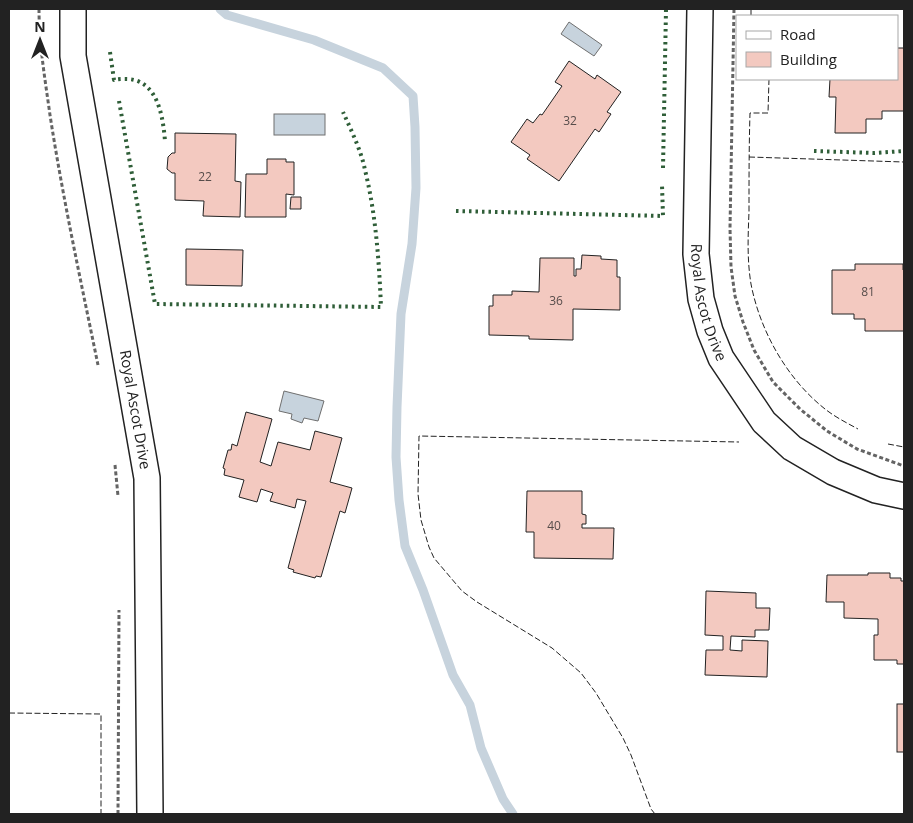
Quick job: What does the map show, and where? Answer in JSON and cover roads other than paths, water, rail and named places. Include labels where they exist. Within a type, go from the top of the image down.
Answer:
[{"type":"street","name":"Royal Ascot Drive","points":[[73,9],[73,56],[147,478],[150,814]]},
{"type":"street","name":"Royal Ascot Drive","points":[[700,9],[696,254],[701,299],[720,358],[764,422],[792,448],[842,476],[876,490],[904,496]]},
{"type":"waterway","points":[[220,9],[227,15],[314,40],[383,68],[413,96],[416,188],[412,244],[401,314],[396,457],[405,546],[423,590],[453,675],[470,705],[481,748],[503,799],[513,814]]}]
